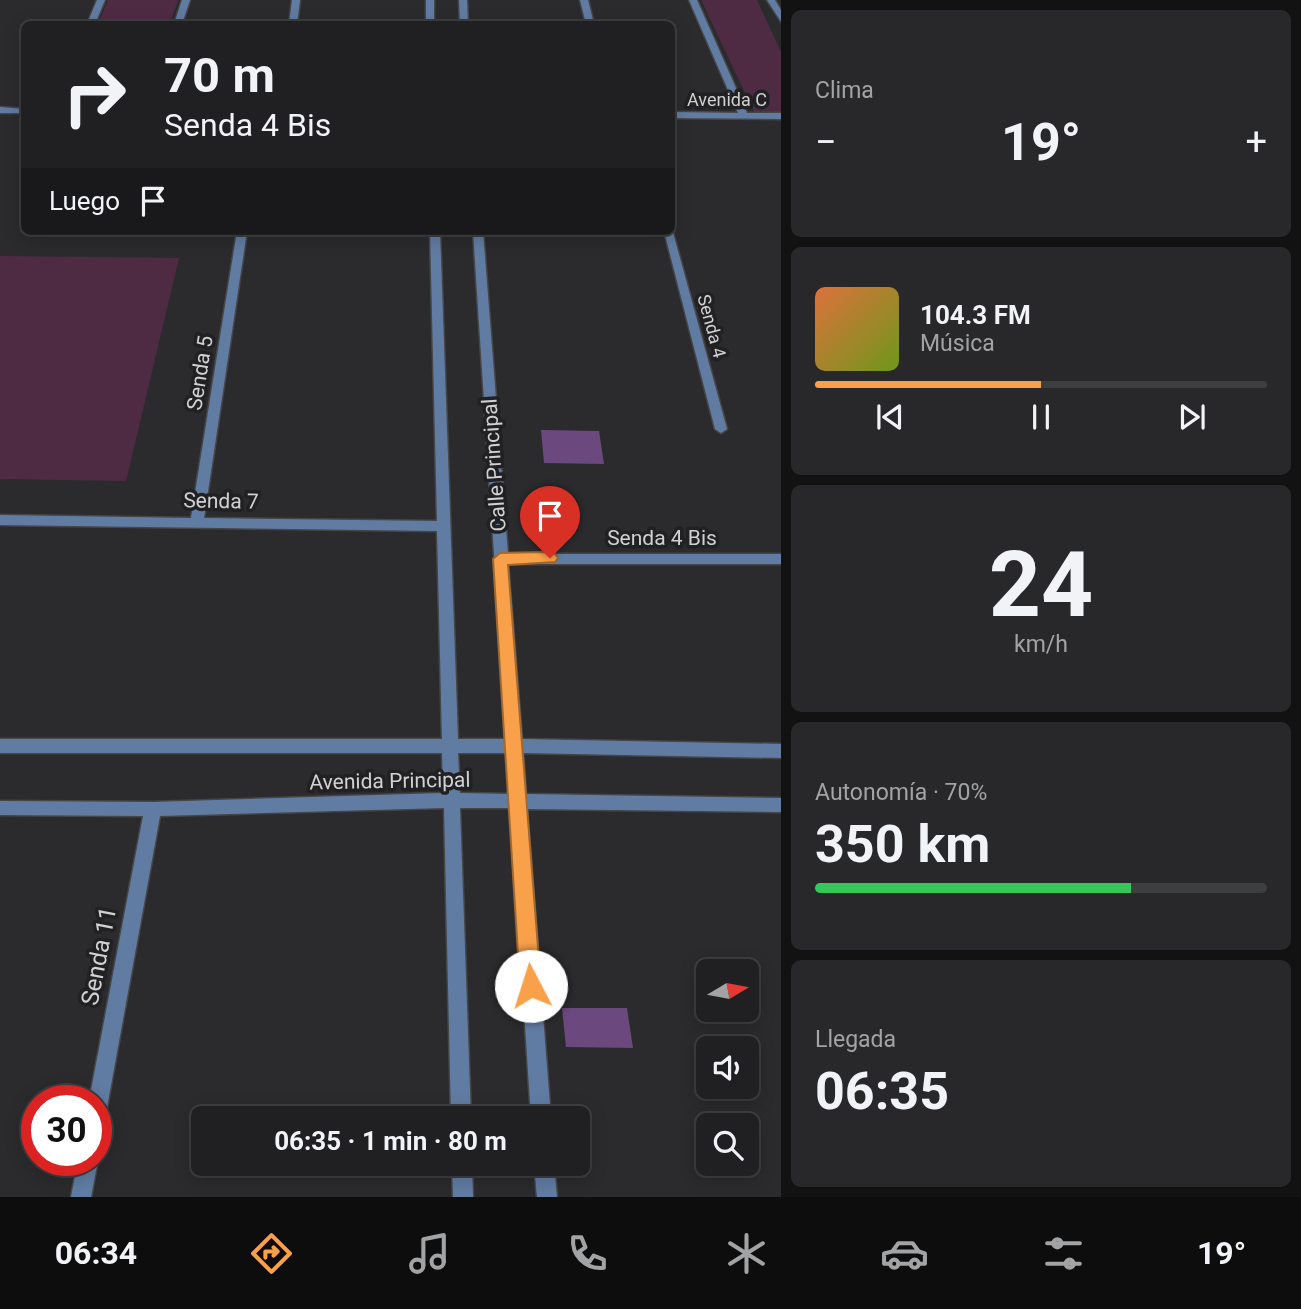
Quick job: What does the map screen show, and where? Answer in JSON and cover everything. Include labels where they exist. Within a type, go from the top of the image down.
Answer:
[{"type":"street","points":[[92,21],[101,0]]},
{"type":"street","points":[[179,21],[186,0]]},
{"type":"street","points":[[293,21],[296,0]]},
{"type":"street","points":[[430,0],[430,21]]},
{"type":"street","points":[[463,0],[464,21]]},
{"type":"street","points":[[584,0],[589,21]]},
{"type":"street","points":[[693,0],[743,115]]},
{"type":"street","points":[[771,0],[781,21]]},
{"type":"street","points":[[0,110],[21,111]]},
{"type":"street","name":"Avenida C","points":[[675,115],[781,116]]},
{"type":"street","name":"Senda 5","points":[[197,522],[241,235]]},
{"type":"street","points":[[435,235],[461,1106]]},
{"type":"street","name":"Calle Principal","points":[[478,235],[516,801],[540,1106]]},
{"type":"street","name":"Senda 4","points":[[670,235],[721,429]]},
{"type":"street","name":"Senda 7","points":[[0,520],[442,526]]},
{"type":"street","name":"Senda 4 Bis","points":[[500,559],[781,559]]},
{"type":"street","name":"Avenida Principal","points":[[0,746],[514,746],[781,751]]},
{"type":"street","name":"Avenida Principal","points":[[0,808],[153,808],[451,800],[781,804]]},
{"type":"street","name":"Senda 11","points":[[101,1085],[153,808]]},
{"type":"street","points":[[81,1197],[85,1176]]},
{"type":"street","points":[[462,1176],[463,1197]]},
{"type":"street","points":[[545,1176],[547,1197]]},
{"type":"shaded area","points":[[108,0],[178,0],[171,21],[99,21]]},
{"type":"shaded area","points":[[701,0],[757,0],[781,52],[781,115],[756,116]]},
{"type":"shaded area","points":[[0,256],[179,258],[126,481],[0,479]]},
{"type":"building","points":[[541,430],[599,431],[604,464],[544,463]]},
{"type":"building","points":[[562,1008],[627,1008],[633,1048],[566,1047]]},
{"type":"route","points":[[531,986],[500,559],[550,558]]}]
